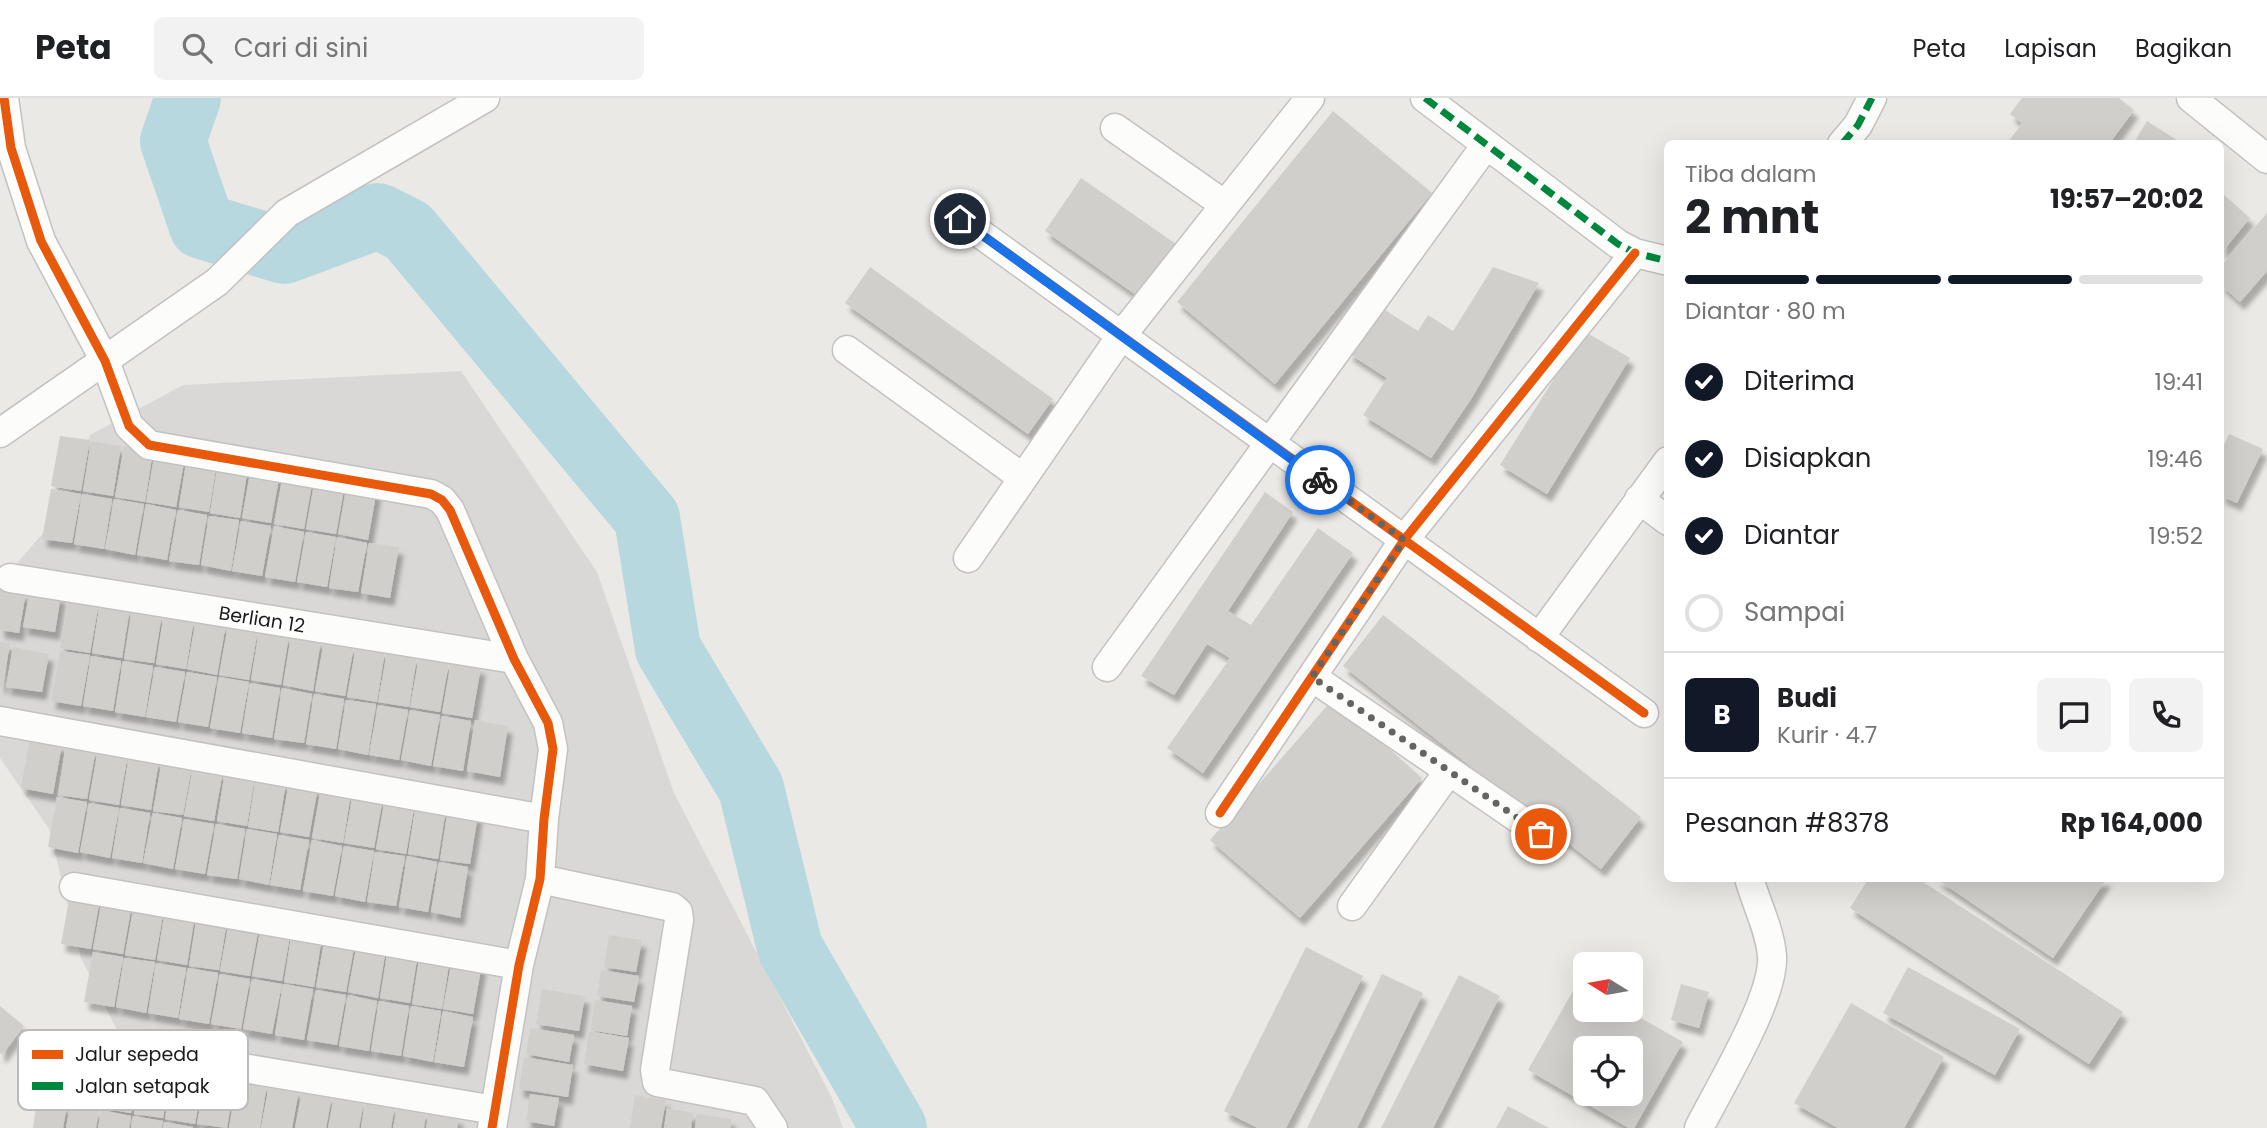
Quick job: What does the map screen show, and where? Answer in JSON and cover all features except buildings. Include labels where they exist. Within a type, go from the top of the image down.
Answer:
[{"type":"street","points":[[4,98],[5,149],[41,241],[105,361],[129,426],[149,445],[431,494],[442,499],[450,510],[514,659],[548,723],[552,737],[540,879],[519,965],[493,1119],[248,1072]]},
{"type":"street","points":[[0,433],[217,282],[287,213],[485,98]]},
{"type":"street","points":[[968,558],[1121,336],[1310,98]]},
{"type":"street","points":[[1425,98],[1618,244],[1634,253],[1664,260]]},
{"type":"street","points":[[1845,140],[1858,125],[1872,98]]},
{"type":"street","points":[[2191,98],[2267,159]]},
{"type":"street","points":[[1115,128],[1225,205]]},
{"type":"street","points":[[1107,667],[1486,145]]},
{"type":"street","points":[[960,219],[1644,713]]},
{"type":"street","points":[[1220,813],[1404,540],[1634,253]]},
{"type":"street","points":[[847,350],[1023,478]]},
{"type":"street","points":[[1539,638],[1664,466]]},
{"type":"street","points":[[1639,499],[1664,518]]},
{"type":"street","name":"Berlian 12","points":[[10,579],[514,659]]},
{"type":"street","points":[[1312,677],[1541,834]]},
{"type":"street","points":[[0,720],[544,819]]},
{"type":"street","points":[[1352,906],[1449,771]]},
{"type":"street","points":[[540,879],[672,907],[678,912],[679,920],[655,1070],[657,1082],[755,1101],[774,1128]]},
{"type":"street","points":[[1699,1128],[1764,1000],[1771,977],[1772,956],[1750,882]]},
{"type":"street","points":[[74,887],[519,965]]},
{"type":"shaded area","points":[[461,371],[597,572],[674,793],[832,1098],[843,1128],[35,1128],[50,1110],[248,1110],[248,1030],[117,1030],[81,958],[49,829],[0,758],[0,583],[67,505],[90,435],[183,385]]},
{"type":"waterway","points":[[188,98],[173,141],[202,226],[284,251],[378,216],[408,231],[647,518],[668,649],[751,788],[790,948],[894,1128]]},
{"type":"marked path","points":[[1425,98],[1618,244],[1635,253],[1664,260]]},
{"type":"marked path","points":[[1845,140],[1858,125],[1872,98]]},
{"type":"cycle path","points":[[4,98],[11,148],[41,241],[105,361],[129,426],[149,445],[431,494],[442,500],[450,510],[514,659],[548,723],[553,749],[540,879],[519,965],[492,1128]]},
{"type":"cycle path","points":[[960,219],[1644,713]]},
{"type":"cycle path","points":[[1220,813],[1404,540],[1635,253]]},
{"type":"way so far","points":[[1320,480],[1404,540],[1312,677],[1541,834]]},
{"type":"route","points":[[960,219],[1320,480]]}]
